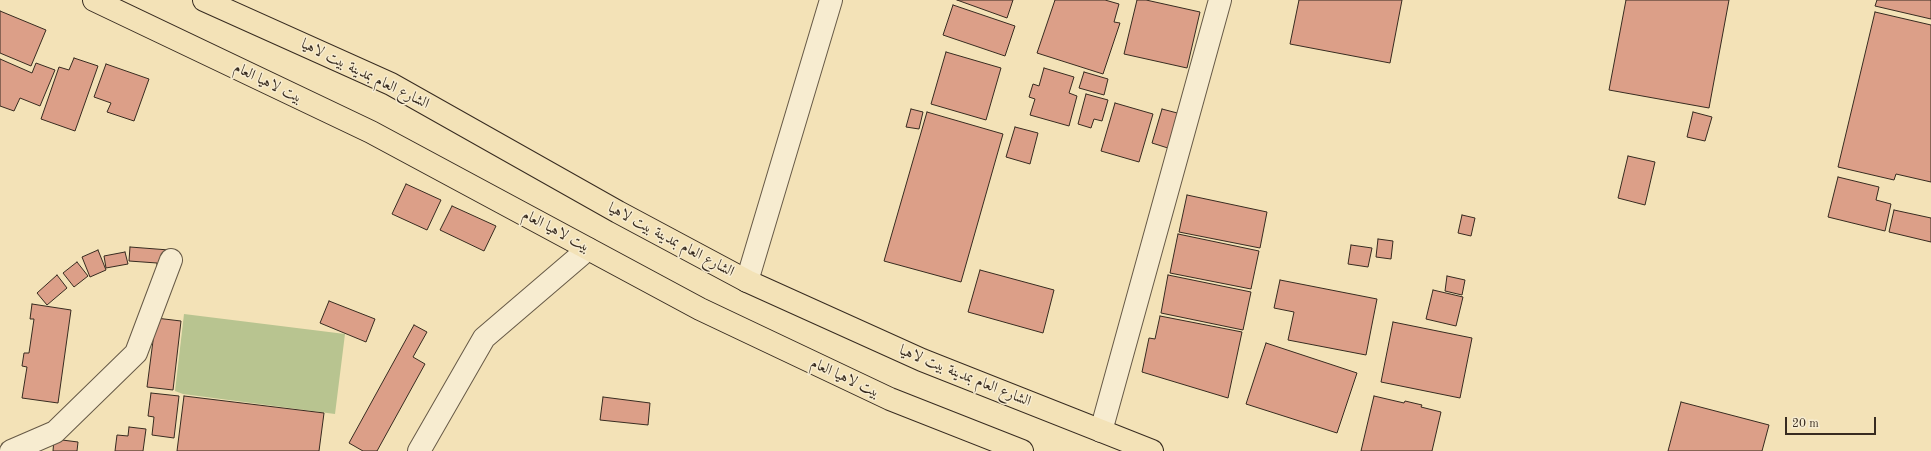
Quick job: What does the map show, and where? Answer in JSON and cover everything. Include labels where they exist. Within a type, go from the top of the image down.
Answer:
[{"type":"main road","name":"بيت لاهيا العام","points":[[94,0],[371,132],[700,309],[883,396],[1022,451]]},
{"type":"main road","name":"الشارع العام بمدينة بيت لاهيا","points":[[204,0],[391,84],[618,212],[747,281],[922,360],[1152,451]]},
{"type":"street","points":[[747,281],[831,0]]},
{"type":"street","points":[[1101,431],[1220,0]]},
{"type":"street","points":[[419,451],[484,338],[588,249]]},
{"type":"street","points":[[11,451],[55,432],[136,353],[171,260]]},
{"type":"green space","points":[[184,314],[345,334],[335,414],[183,394],[175,391]]},
{"type":"building","points":[[957,0],[1013,0],[1007,18]]},
{"type":"building","points":[[1055,0],[1105,0],[1119,4],[1114,22],[1120,23],[1103,74],[1037,53]]},
{"type":"building","points":[[1137,0],[1146,0],[1200,12],[1187,68],[1124,54]]},
{"type":"building","points":[[1299,0],[1402,0],[1390,63],[1290,44]]},
{"type":"building","points":[[1626,0],[1729,0],[1709,108],[1609,90]]},
{"type":"building","points":[[1877,0],[1931,0],[1931,19],[1875,6]]},
{"type":"building","points":[[953,5],[1015,26],[1005,56],[943,35]]},
{"type":"building","points":[[0,11],[46,30],[31,66],[0,53]]},
{"type":"building","points":[[1875,12],[1931,25],[1931,182],[1896,174],[1894,180],[1838,167]]},
{"type":"building","points":[[946,52],[1001,68],[986,120],[931,104]]},
{"type":"building","points":[[74,58],[98,66],[75,131],[41,119],[59,67],[69,70]]},
{"type":"building","points":[[0,59],[32,73],[36,63],[55,70],[40,106],[20,98],[14,111],[0,106]]},
{"type":"building","points":[[106,64],[149,79],[134,121],[107,112],[111,103],[94,97]]},
{"type":"building","points":[[1044,68],[1074,77],[1069,93],[1077,96],[1069,126],[1030,115],[1035,99],[1029,97],[1033,84],[1039,86]]},
{"type":"building","points":[[1084,72],[1108,79],[1104,95],[1079,88]]},
{"type":"building","points":[[1086,94],[1108,100],[1102,121],[1094,119],[1091,128],[1078,124]]},
{"type":"building","points":[[1115,103],[1153,114],[1139,162],[1101,151]]},
{"type":"building","points":[[911,109],[923,112],[919,129],[906,127]]},
{"type":"building","points":[[1162,109],[1181,114],[1171,149],[1152,143]]},
{"type":"building","points":[[927,112],[1003,134],[961,282],[884,261]]},
{"type":"building","points":[[1693,112],[1712,117],[1705,141],[1687,137]]},
{"type":"building","points":[[1015,127],[1038,133],[1030,164],[1006,157]]},
{"type":"building","points":[[1628,156],[1655,162],[1645,205],[1618,198]]},
{"type":"building","points":[[1838,177],[1879,187],[1876,200],[1891,204],[1885,231],[1828,217]]},
{"type":"building","points":[[406,184],[441,200],[427,230],[392,214]]},
{"type":"building","points":[[1187,195],[1267,212],[1260,248],[1179,232]]},
{"type":"building","points":[[452,206],[496,226],[484,251],[440,230]]},
{"type":"building","points":[[1894,210],[1931,218],[1931,242],[1889,232]]},
{"type":"building","points":[[1462,215],[1475,218],[1471,236],[1458,233]]},
{"type":"building","points":[[1178,234],[1259,251],[1251,289],[1170,273]]},
{"type":"building","points":[[1378,239],[1393,241],[1391,259],[1376,257]]},
{"type":"building","points":[[1351,245],[1372,248],[1368,267],[1348,264]]},
{"type":"building","points":[[130,247],[169,250],[157,269],[157,263],[129,261]]},
{"type":"building","points":[[98,250],[106,270],[90,277],[82,257]]},
{"type":"building","points":[[125,252],[128,264],[106,268],[104,256]]},
{"type":"building","points":[[77,262],[88,276],[74,287],[63,273]]},
{"type":"building","points":[[980,270],[1054,290],[1043,333],[968,312]]},
{"type":"building","points":[[57,275],[67,288],[47,305],[37,293]]},
{"type":"building","points":[[1168,275],[1251,292],[1243,330],[1161,313]]},
{"type":"building","points":[[1447,276],[1465,280],[1462,295],[1445,291]]},
{"type":"building","points":[[1280,280],[1377,299],[1366,355],[1288,340],[1294,312],[1274,308]]},
{"type":"building","points":[[1433,290],[1463,297],[1456,326],[1426,319]]},
{"type":"building","points":[[329,301],[375,319],[366,342],[320,323]]},
{"type":"building","points":[[32,304],[71,310],[58,403],[22,398],[27,367],[22,366],[24,353],[29,353],[34,319],[30,319]]},
{"type":"building","points":[[1160,316],[1242,332],[1228,398],[1142,372],[1149,338],[1155,339]]},
{"type":"building","points":[[156,318],[181,321],[173,390],[147,387]]},
{"type":"building","points":[[1393,322],[1472,338],[1460,398],[1381,382]]},
{"type":"building","points":[[414,325],[427,332],[413,357],[425,364],[377,451],[363,451],[349,443]]},
{"type":"building","points":[[1266,343],[1357,373],[1337,433],[1246,404]]},
{"type":"building","points":[[151,393],[179,396],[174,438],[152,435],[154,417],[148,416]]},
{"type":"building","points":[[184,396],[324,413],[319,451],[177,451]]},
{"type":"building","points":[[1374,396],[1404,403],[1405,401],[1422,405],[1421,407],[1441,412],[1432,451],[1361,451]]},
{"type":"building","points":[[603,397],[650,403],[648,425],[600,420]]},
{"type":"building","points":[[1681,402],[1769,425],[1762,451],[1668,451]]},
{"type":"building","points":[[129,427],[146,429],[143,451],[115,451],[117,435],[128,436]]},
{"type":"building","points":[[54,439],[78,442],[77,451],[53,451]]}]
